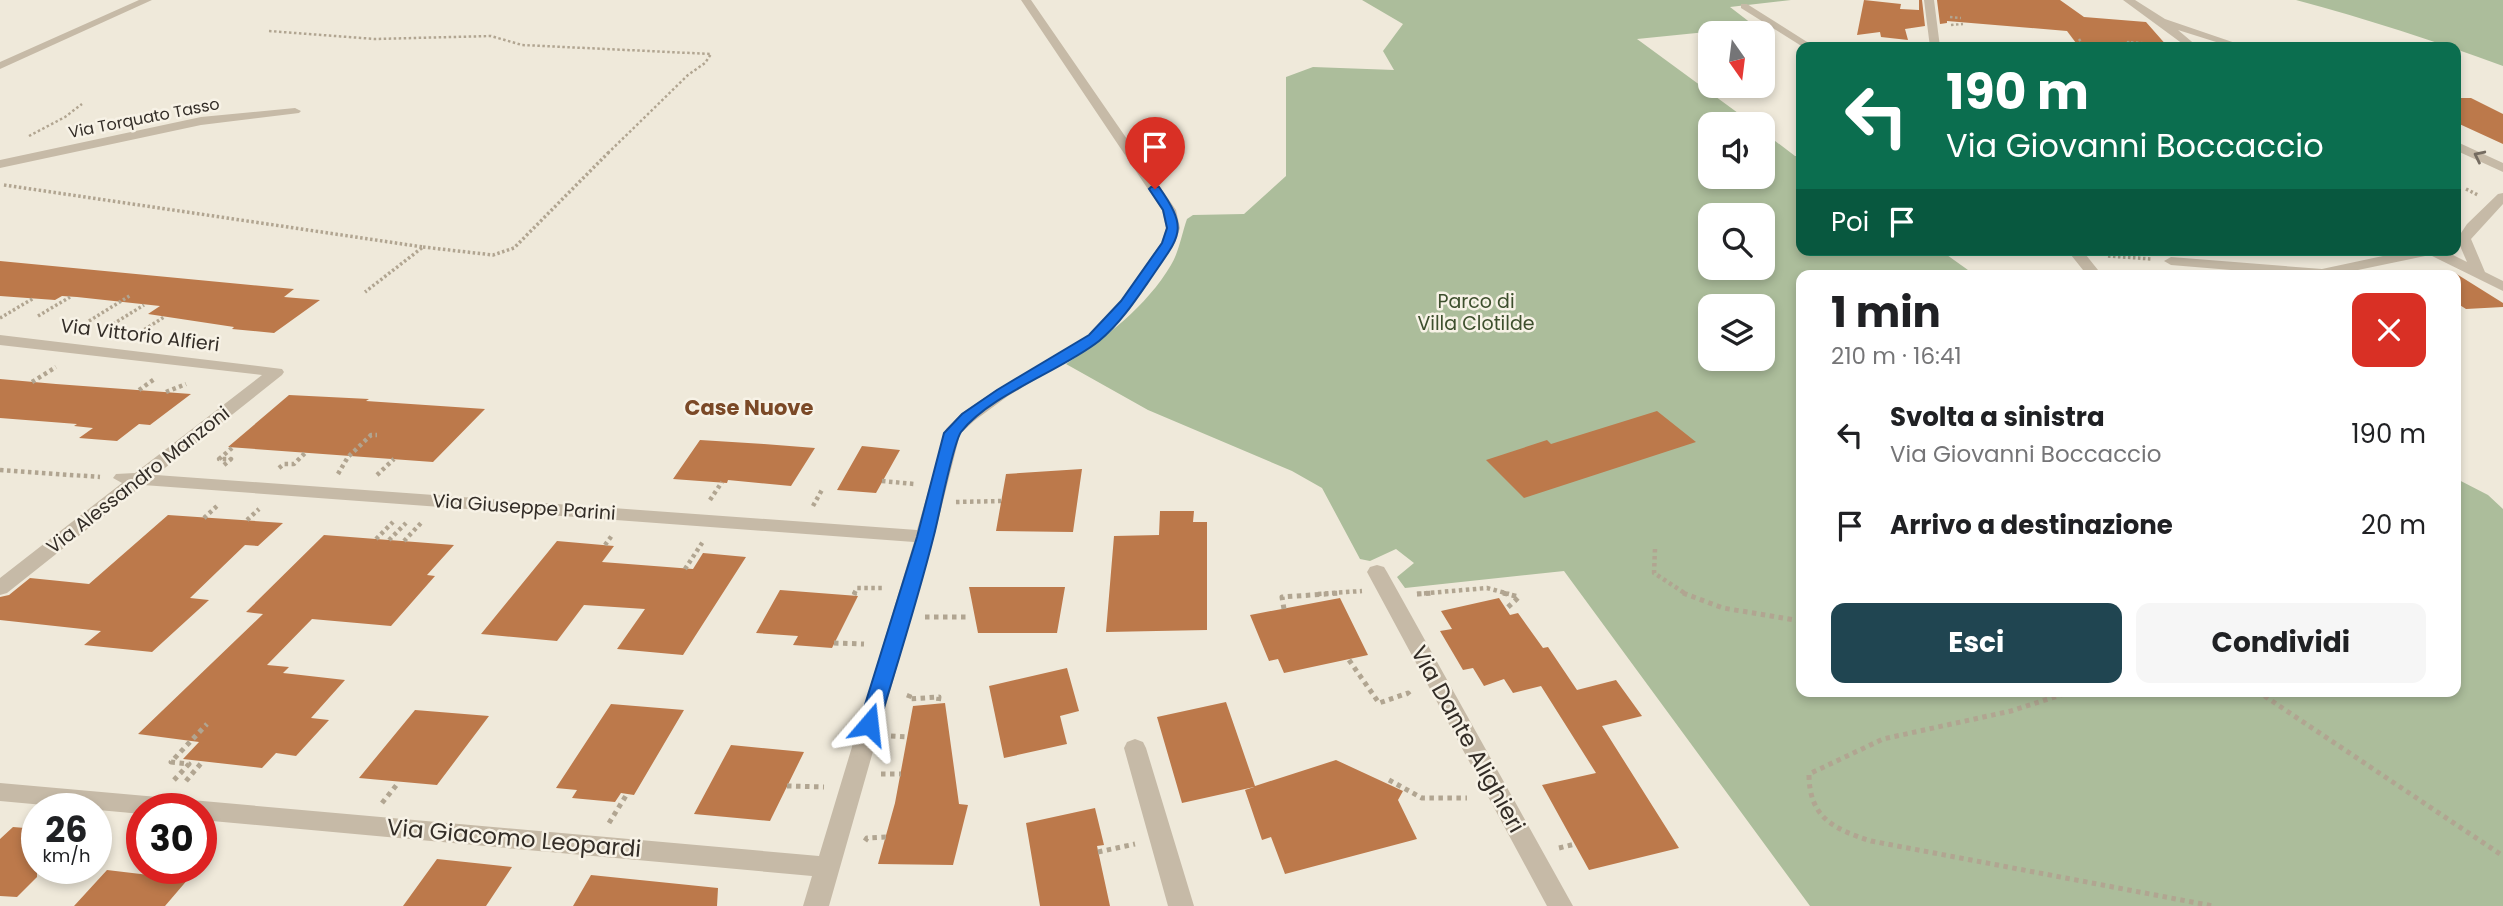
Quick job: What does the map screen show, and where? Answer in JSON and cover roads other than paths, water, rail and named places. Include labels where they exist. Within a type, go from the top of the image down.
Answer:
[{"type":"street","points":[[0,66],[147,0]]},
{"type":"street","points":[[816,906],[925,537],[952,433],[968,417],[1002,393],[1094,338],[1126,304],[1168,243],[1173,228],[1169,210],[1026,0]]},
{"type":"street","points":[[1929,0],[1934,42]]},
{"type":"street","points":[[2128,0],[2161,21],[2186,42]]},
{"type":"street","points":[[1744,5],[1802,42]]},
{"type":"street","points":[[2161,21],[2230,42]]},
{"type":"street","points":[[2180,37],[2215,36]]},
{"type":"street","name":"Via Torquato Tasso","points":[[0,164],[201,121],[295,111]]},
{"type":"street","points":[[2461,148],[2503,168]]},
{"type":"street","points":[[2478,272],[2461,246],[2472,227],[2503,197]]},
{"type":"street","points":[[2079,256],[2091,270]]},
{"type":"street","points":[[2340,270],[2404,256]]},
{"type":"street","points":[[2445,256],[2503,287]]},
{"type":"street","points":[[2171,261],[2275,270]]},
{"type":"street","name":"Via Vittorio Alfieri","points":[[0,340],[276,372]]},
{"type":"street","name":"Via Alessandro Manzoni","points":[[0,588],[130,479],[276,372]]},
{"type":"street","name":"Via Giuseppe Parini","points":[[130,479],[925,537]]},
{"type":"street","name":"Via Dante Alighieri","points":[[1377,572],[1560,906]]},
{"type":"street","points":[[1135,748],[1181,906]]},
{"type":"street","points":[[0,792],[126,803]]},
{"type":"street","name":"Via Giacomo Leopardi","points":[[217,811],[827,867]]},
{"type":"district","name":"Case Nuove","points":[[749,407]]},
{"type":"park label","name":"Parco di Villa Clotilde","points":[[1476,312]]}]
